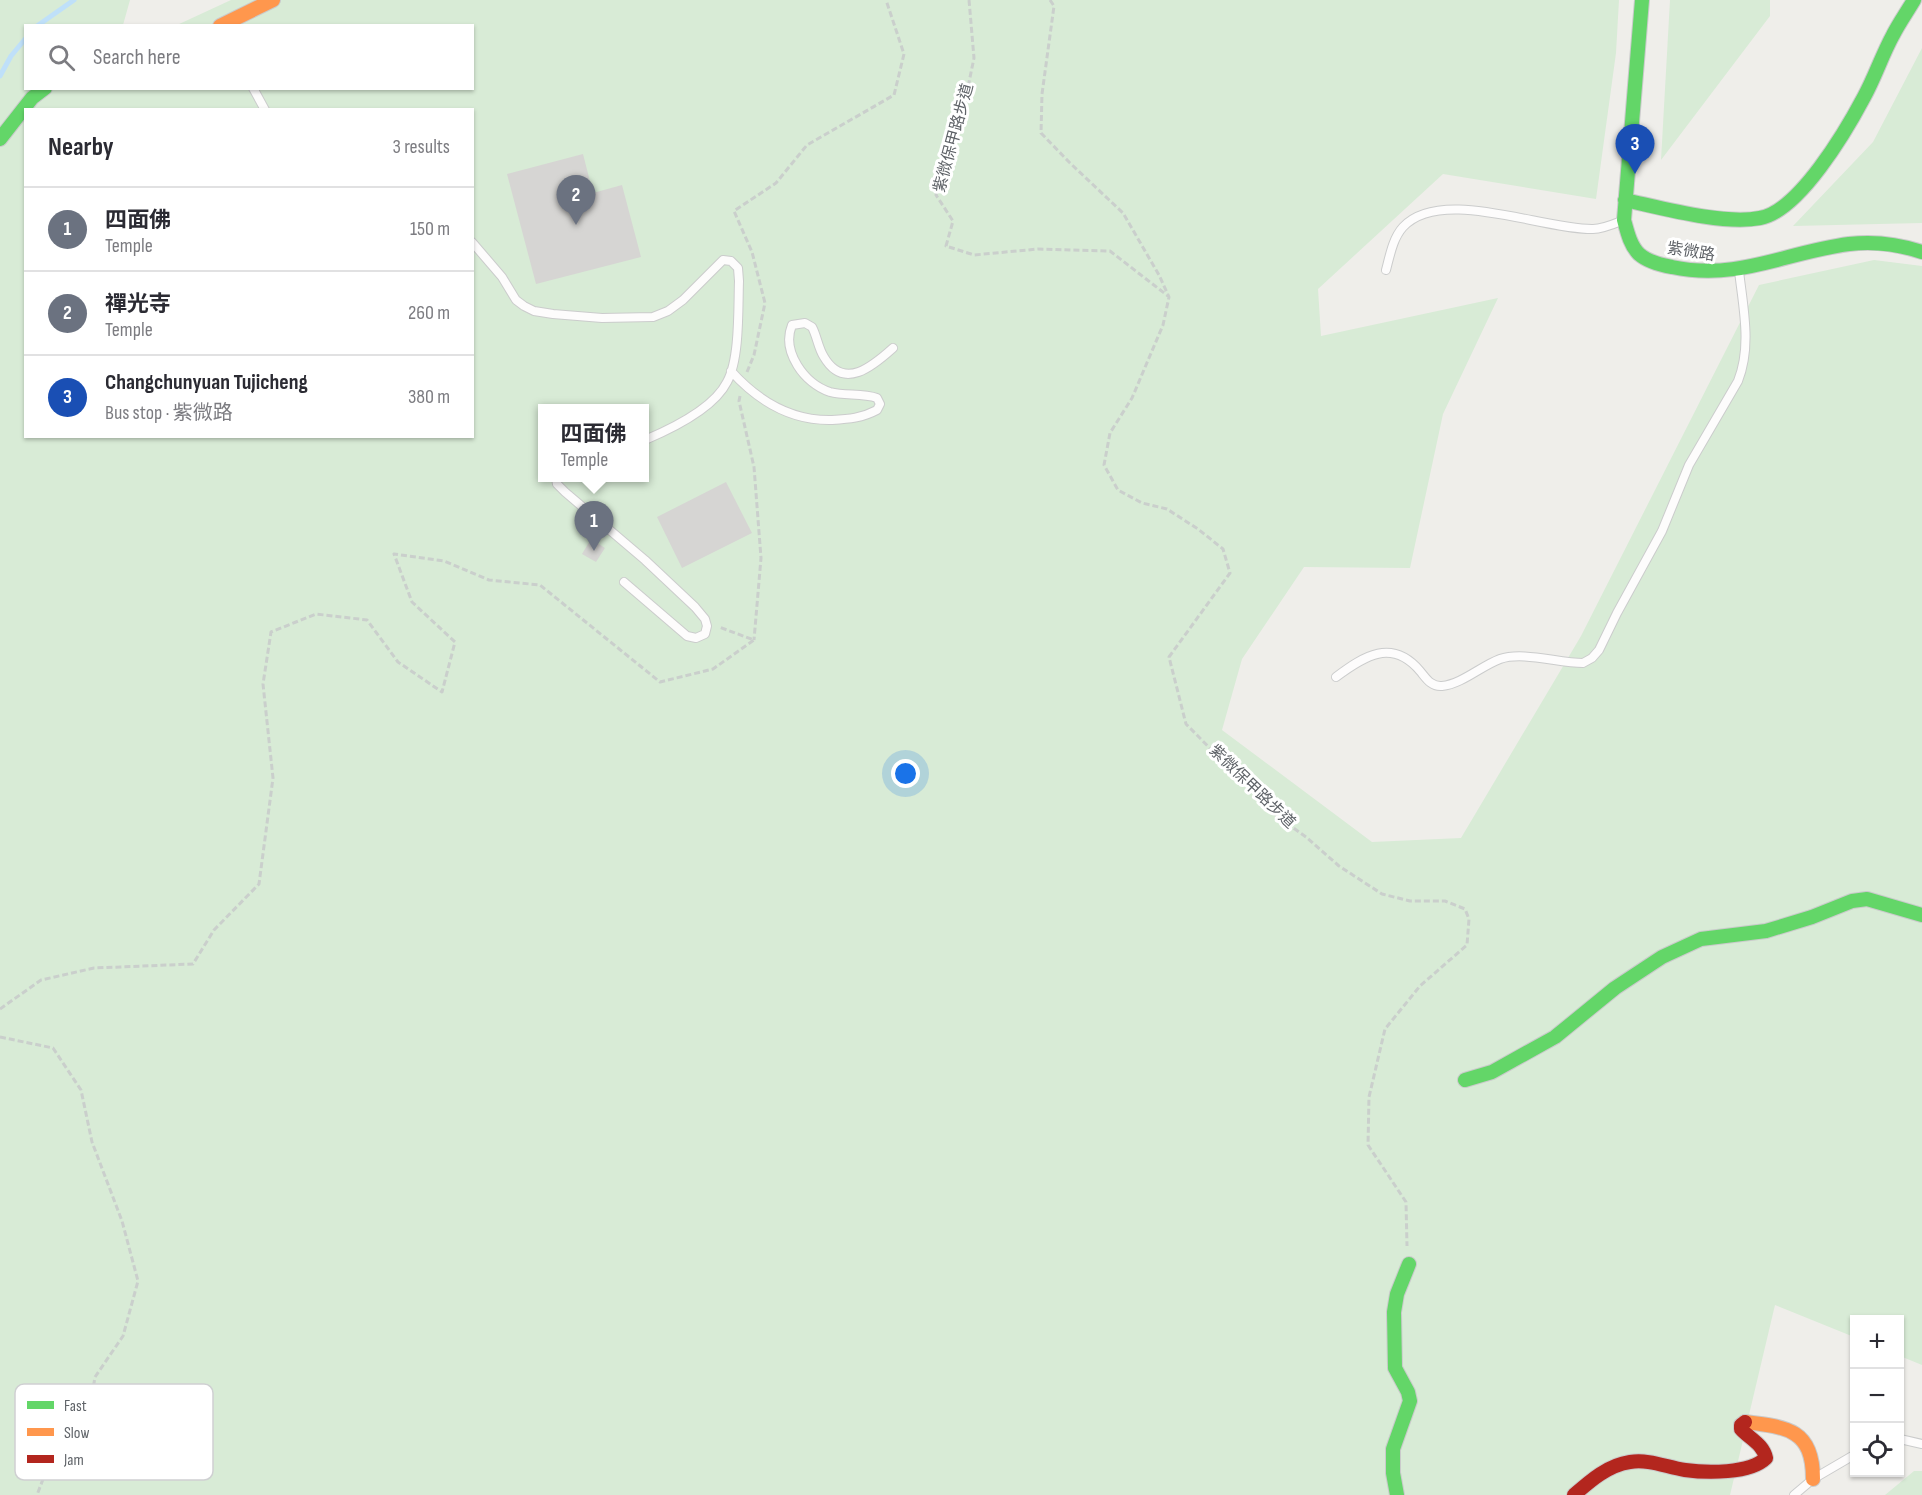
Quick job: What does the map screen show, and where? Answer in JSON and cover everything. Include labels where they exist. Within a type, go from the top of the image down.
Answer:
[{"type":"street","points":[[224,24],[273,0]]},
{"type":"street","name":"紫微路","points":[[1642,0],[1624,220],[1637,252],[1651,262],[1696,273],[1739,271],[1842,244],[1867,242],[1894,245],[1922,252]]},
{"type":"street","points":[[1625,200],[1739,220],[1762,218],[1785,207],[1817,172],[1838,140],[1865,96],[1892,36],[1914,0]]},
{"type":"street","points":[[0,138],[32,98],[42,90]]},
{"type":"street","points":[[1465,1080],[1492,1071],[1555,1037],[1615,988],[1662,957],[1701,939],[1766,931],[1812,917],[1852,901],[1867,899],[1922,915]]},
{"type":"street","points":[[1396,1495],[1394,1486],[1395,1438],[1409,1408],[1410,1392],[1395,1366],[1394,1313],[1397,1294],[1408,1264]]},
{"type":"street","points":[[1574,1495],[1594,1478],[1628,1462],[1715,1472],[1758,1465],[1766,1458],[1766,1452],[1740,1429],[1744,1422],[1790,1431],[1801,1436],[1811,1450],[1813,1479]]},
{"type":"lane","points":[[254,90],[264,108]]},
{"type":"lane","points":[[1386,270],[1394,242],[1402,228],[1413,219],[1430,212],[1453,209],[1478,211],[1593,229],[1624,220]]},
{"type":"lane","points":[[474,244],[495,269],[516,300],[534,310],[553,314],[602,318],[652,317],[669,311],[683,300],[723,260],[731,261],[738,268],[734,360],[728,381],[717,396],[697,412],[649,438]]},
{"type":"lane","points":[[1336,678],[1359,659],[1387,653],[1402,656],[1411,661],[1431,683],[1439,686],[1449,684],[1501,659],[1514,657],[1583,663],[1592,658],[1599,650],[1662,531],[1689,465],[1738,381],[1744,366],[1746,350],[1739,271]]},
{"type":"lane","points":[[731,371],[764,402],[780,410],[801,418],[852,419],[877,410],[880,404],[877,398],[869,395],[831,392],[818,386],[806,376],[791,353],[789,332],[792,326],[798,323],[812,327],[823,355],[831,368],[839,372],[849,374],[870,368],[892,348]]},
{"type":"lane","points":[[557,482],[565,492],[670,582],[695,607],[706,622],[705,634],[696,638],[687,636],[624,582]]},
{"type":"lane","points":[[1904,1440],[1922,1444]]},
{"type":"lane","points":[[1794,1495],[1813,1479],[1850,1457]]},
{"type":"path","points":[[0,1009],[41,980],[94,968],[193,964],[214,930],[260,884],[273,778],[262,684],[270,632],[316,614],[367,620],[398,662],[442,692],[455,642],[412,602],[394,554],[444,561],[489,580],[540,585],[660,682],[713,669],[754,640],[761,558],[754,467],[739,401],[754,355],[765,303],[752,252],[734,211],[776,183],[807,145],[894,95],[904,54],[886,0]]},
{"type":"path","name":"紫微保甲路步道","points":[[969,0],[974,58],[961,121],[949,148],[936,195],[953,221],[946,246],[974,255],[1038,249],[1110,251],[1169,297],[1163,325],[1132,398],[1110,434],[1104,465],[1118,490],[1142,503],[1167,509],[1223,549],[1230,573],[1170,657],[1186,724],[1277,816],[1306,837],[1339,866],[1382,894],[1410,901],[1445,901],[1465,909],[1469,919],[1467,945],[1420,986],[1385,1029],[1369,1097],[1368,1145],[1406,1202],[1408,1264]]},
{"type":"path","points":[[1050,0],[1054,6],[1042,94],[1041,133],[1123,213],[1169,297]]},
{"type":"path","points":[[706,622],[754,640]]},
{"type":"path","points":[[0,1037],[53,1048],[81,1090],[92,1142],[122,1221],[138,1281],[123,1336],[95,1377],[94,1384]]},
{"type":"path","points":[[37,1495],[43,1480]]},
{"type":"green space","points":[[0,0],[130,0],[123,24],[24,24],[24,90],[474,90],[474,24],[179,24],[231,0],[1619,0],[1616,53],[1596,199],[1443,174],[1318,289],[1321,336],[1498,298],[1443,414],[1410,568],[1304,567],[1242,659],[1222,730],[1372,842],[1461,838],[1581,636],[1759,285],[1874,260],[1922,266],[1922,1365],[1904,1358],[1904,1315],[1850,1315],[1850,1335],[1775,1305],[1730,1495],[0,1495]]},
{"type":"green space","points":[[1670,0],[1770,0],[1770,16],[1661,160]]},
{"type":"green space","points":[[1922,48],[1922,223],[1793,226],[1873,142]]},
{"type":"green space","points":[[1914,1471],[1922,1471],[1922,1495],[1885,1495]]},
{"type":"building","points":[[583,154],[593,193],[622,185],[641,257],[536,284],[507,174]]},
{"type":"building","points":[[726,482],[752,533],[682,568],[657,517]]},
{"type":"building","points":[[591,539],[605,548],[596,562],[582,554]]},
{"type":"waterway","points":[[40,24],[74,0]]},
{"type":"waterway","points":[[0,76],[11,56],[24,40]]},
{"type":"traffic: fast","points":[[1642,0],[1624,220],[1631,242],[1639,254],[1650,261],[1668,266],[1719,270],[1762,264],[1849,244],[1886,244],[1922,252]]},
{"type":"traffic: fast","points":[[1625,200],[1692,215],[1728,219],[1760,218],[1775,212],[1805,186],[1846,129],[1872,82],[1889,43],[1914,0]]},
{"type":"traffic: fast","points":[[24,108],[42,90]]},
{"type":"traffic: fast","points":[[0,139],[24,108]]},
{"type":"traffic: fast","points":[[1465,1080],[1492,1072],[1555,1037],[1615,988],[1662,957],[1701,939],[1766,931],[1812,917],[1852,901],[1867,899],[1922,915]]},
{"type":"traffic: fast","points":[[1397,1495],[1393,1473],[1393,1449],[1410,1401],[1408,1392],[1395,1368],[1394,1312],[1397,1294],[1409,1264]]},
{"type":"traffic: slow","points":[[224,24],[273,0]]},
{"type":"traffic: slow","points":[[1745,1422],[1774,1426],[1795,1434],[1808,1450],[1813,1479]]},
{"type":"traffic: jam","points":[[1574,1495],[1607,1470],[1630,1462],[1651,1462],[1704,1472],[1750,1467],[1766,1458],[1759,1445],[1741,1429],[1741,1425],[1745,1422]]},
{"type":"place","name":"Changchunyuan Tujicheng","points":[[1635,174]]},
{"type":"place","name":"禪光寺","points":[[576,225]]},
{"type":"place","name":"四面佛","points":[[594,551]]}]
